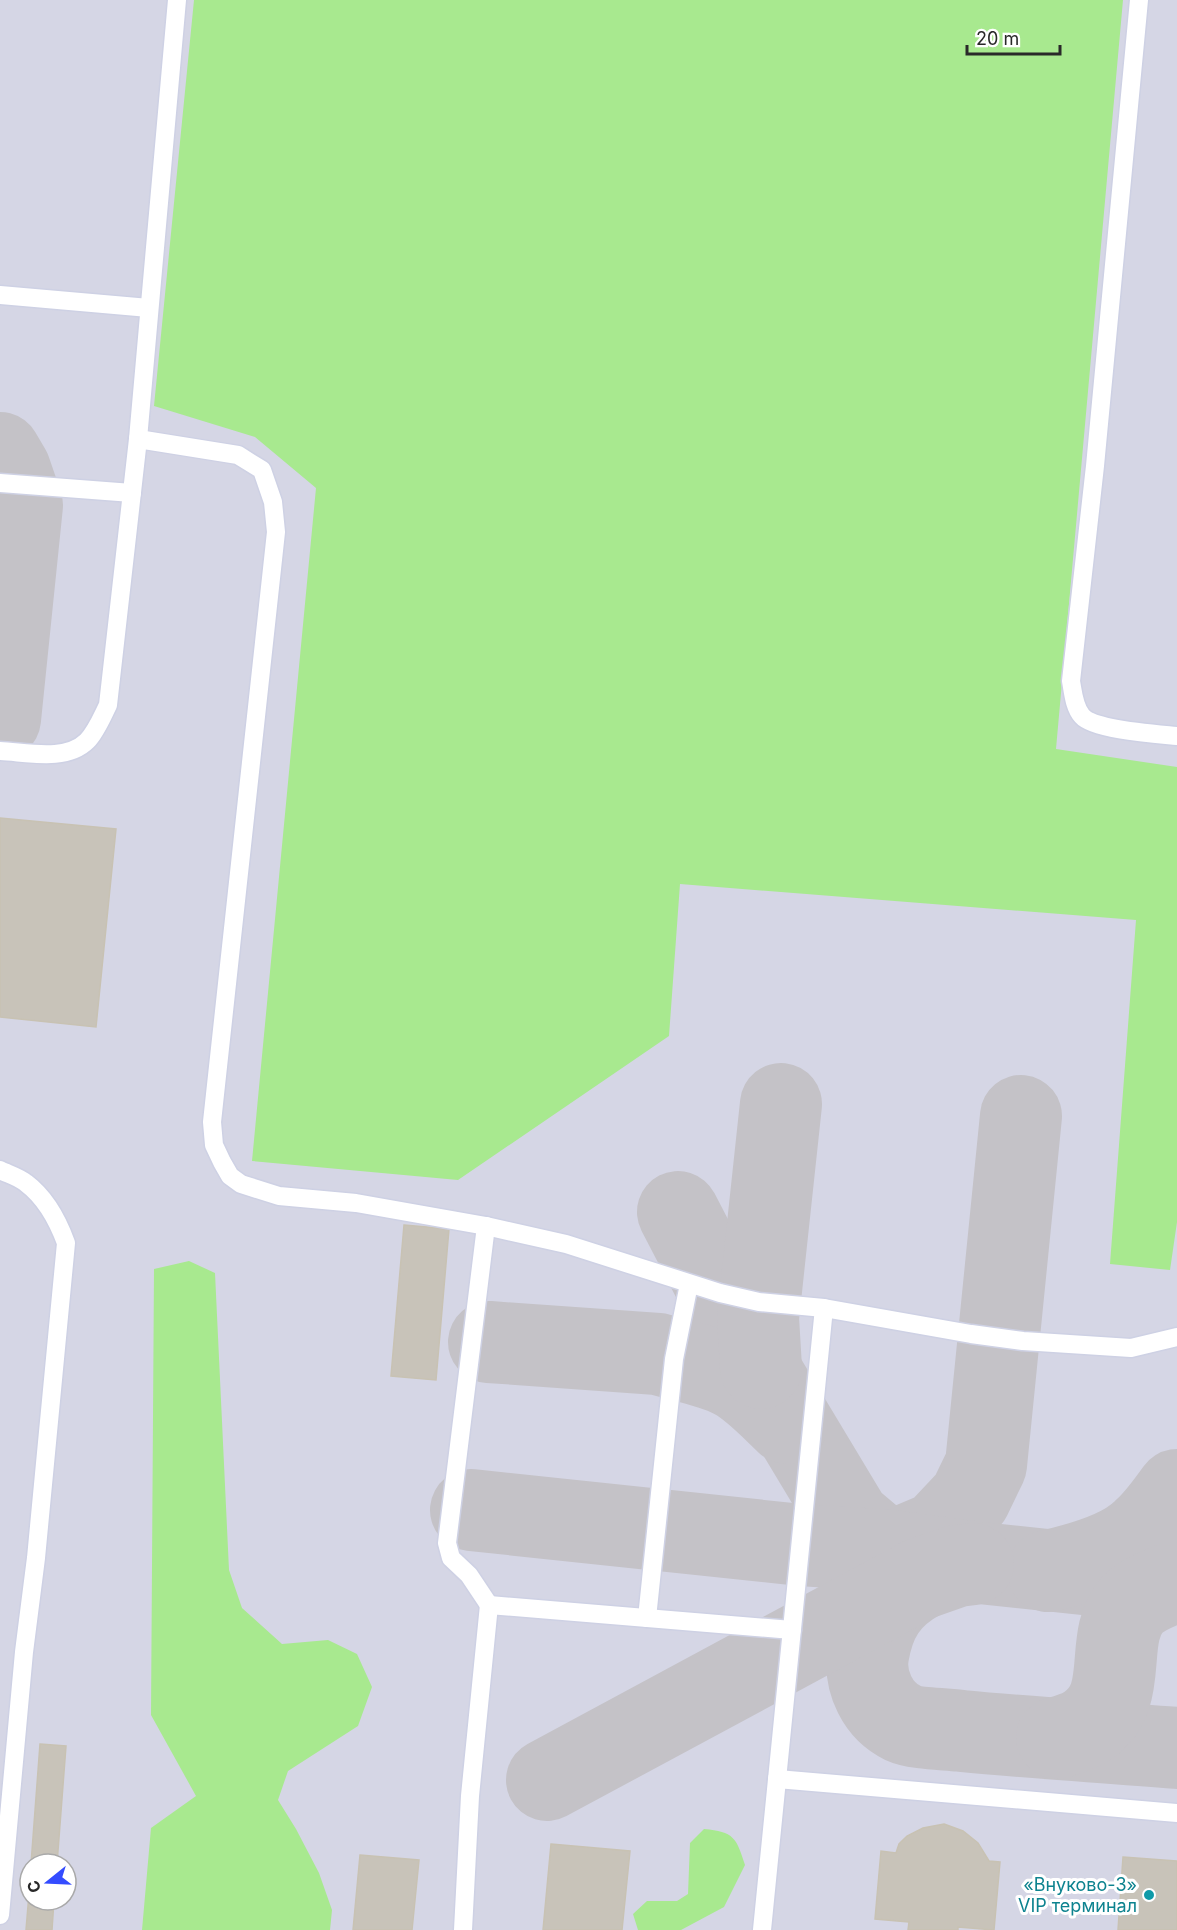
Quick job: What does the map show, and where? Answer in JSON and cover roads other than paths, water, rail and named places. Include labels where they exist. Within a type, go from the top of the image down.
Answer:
[{"type":"lane","points":[[0,751],[58,754],[77,748],[93,734],[108,705],[138,439],[177,0]]},
{"type":"lane","points":[[1139,0],[1095,466],[1071,681],[1076,707],[1086,720],[1108,727],[1177,736]]},
{"type":"lane","points":[[0,295],[149,308]]},
{"type":"lane","points":[[138,439],[238,454],[262,470],[273,502],[276,532],[212,1122],[214,1145],[230,1176],[242,1184],[279,1196],[356,1203],[486,1226],[566,1244],[689,1284],[759,1302],[824,1308],[1023,1341],[1131,1348],[1177,1337]]},
{"type":"lane","points":[[0,483],[132,493]]},
{"type":"lane","points":[[0,1170],[26,1182],[46,1203],[66,1243],[36,1558],[24,1652],[0,1915]]},
{"type":"lane","points":[[463,1930],[470,1796],[489,1605],[469,1575],[451,1558],[447,1543],[486,1226]]},
{"type":"lane","points":[[647,1618],[654,1529],[674,1359],[689,1284]]},
{"type":"lane","points":[[762,1930],[824,1308]]},
{"type":"lane","points":[[489,1605],[792,1630]]},
{"type":"lane","points":[[777,1779],[1177,1813]]},
{"type":"place","name":"«Внуково-3» VIP терминал","points":[[1149,1895]]}]
